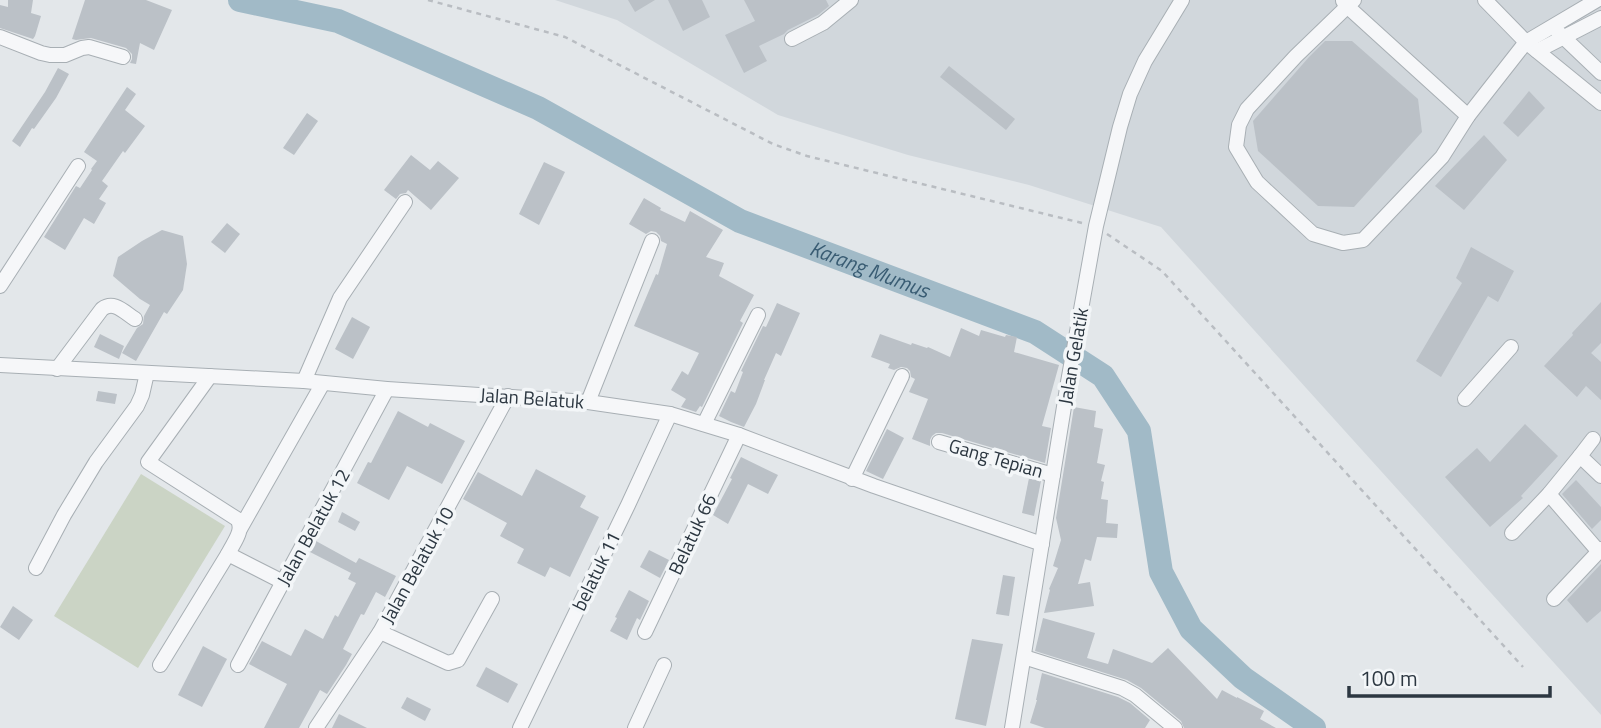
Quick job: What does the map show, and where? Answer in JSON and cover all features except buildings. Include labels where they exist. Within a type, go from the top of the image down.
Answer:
[{"type":"street","points":[[792,39],[822,23],[852,0]]},
{"type":"street","name":"Jalan Gelatik","points":[[1012,728],[1068,382],[1096,226],[1119,127],[1129,94],[1144,61],[1182,0]]},
{"type":"street","points":[[1485,0],[1532,46],[1601,103]]},
{"type":"street","points":[[1468,116],[1348,2],[1247,109],[1239,125],[1236,147],[1257,183],[1313,234],[1343,243],[1363,240],[1442,157],[1468,116],[1552,25],[1597,0]]},
{"type":"street","points":[[1532,46],[1563,38],[1595,20],[1581,9]]},
{"type":"street","points":[[1552,25],[1601,73]]},
{"type":"street","points":[[0,37],[50,55],[65,55],[89,47],[123,57]]},
{"type":"street","points":[[0,286],[78,166]]},
{"type":"street","points":[[304,381],[340,298],[405,202]]},
{"type":"street","points":[[588,402],[652,241]]},
{"type":"street","points":[[57,369],[102,309],[108,305],[113,305],[135,319]]},
{"type":"street","points":[[704,424],[758,315]]},
{"type":"street","points":[[1465,399],[1511,347]]},
{"type":"street","name":"Jalan Belatuk","points":[[0,365],[304,381],[588,402],[670,414],[739,435],[852,479],[1042,544]]},
{"type":"street","points":[[36,568],[96,462],[137,406],[147,373]]},
{"type":"street","points":[[210,376],[148,462],[237,519],[240,529]]},
{"type":"street","points":[[852,479],[902,376]]},
{"type":"street","points":[[160,665],[228,554],[323,383]]},
{"type":"street","name":"Jalan Belatuk 12","points":[[238,665],[387,389]]},
{"type":"street","name":"Jalan Belatuk 10","points":[[316,728],[380,632],[508,397]]},
{"type":"street","name":"belatuk 11","points":[[520,728],[670,414]]},
{"type":"street","name":"Belatuk 66","points":[[645,632],[739,435]]},
{"type":"street","points":[[1512,533],[1549,494],[1593,439]]},
{"type":"street","name":"Gang Tepian","points":[[939,442],[1053,475]]},
{"type":"street","points":[[1580,456],[1601,476]]},
{"type":"street","points":[[1549,494],[1600,551],[1554,599]]},
{"type":"street","points":[[228,554],[283,582]]},
{"type":"street","points":[[380,632],[448,663],[458,660],[492,599]]},
{"type":"street","points":[[1024,657],[1128,691],[1175,728]]},
{"type":"street","points":[[635,728],[664,665]]},
{"type":"path","points":[[428,0],[565,37],[773,144],[807,156],[1096,226],[1162,271],[1523,667]]},
{"type":"shaded area","points":[[555,0],[1601,0],[1601,715],[1161,227],[1029,185],[908,155],[778,115],[617,20]]},
{"type":"green space","points":[[141,474],[225,526],[138,668],[54,616]]},
{"type":"waterway","name":"Karang Mumus","points":[[240,0],[338,21],[538,108],[740,221],[1035,332],[1103,376],[1139,431],[1161,572],[1191,629],[1243,678],[1314,728]]}]
